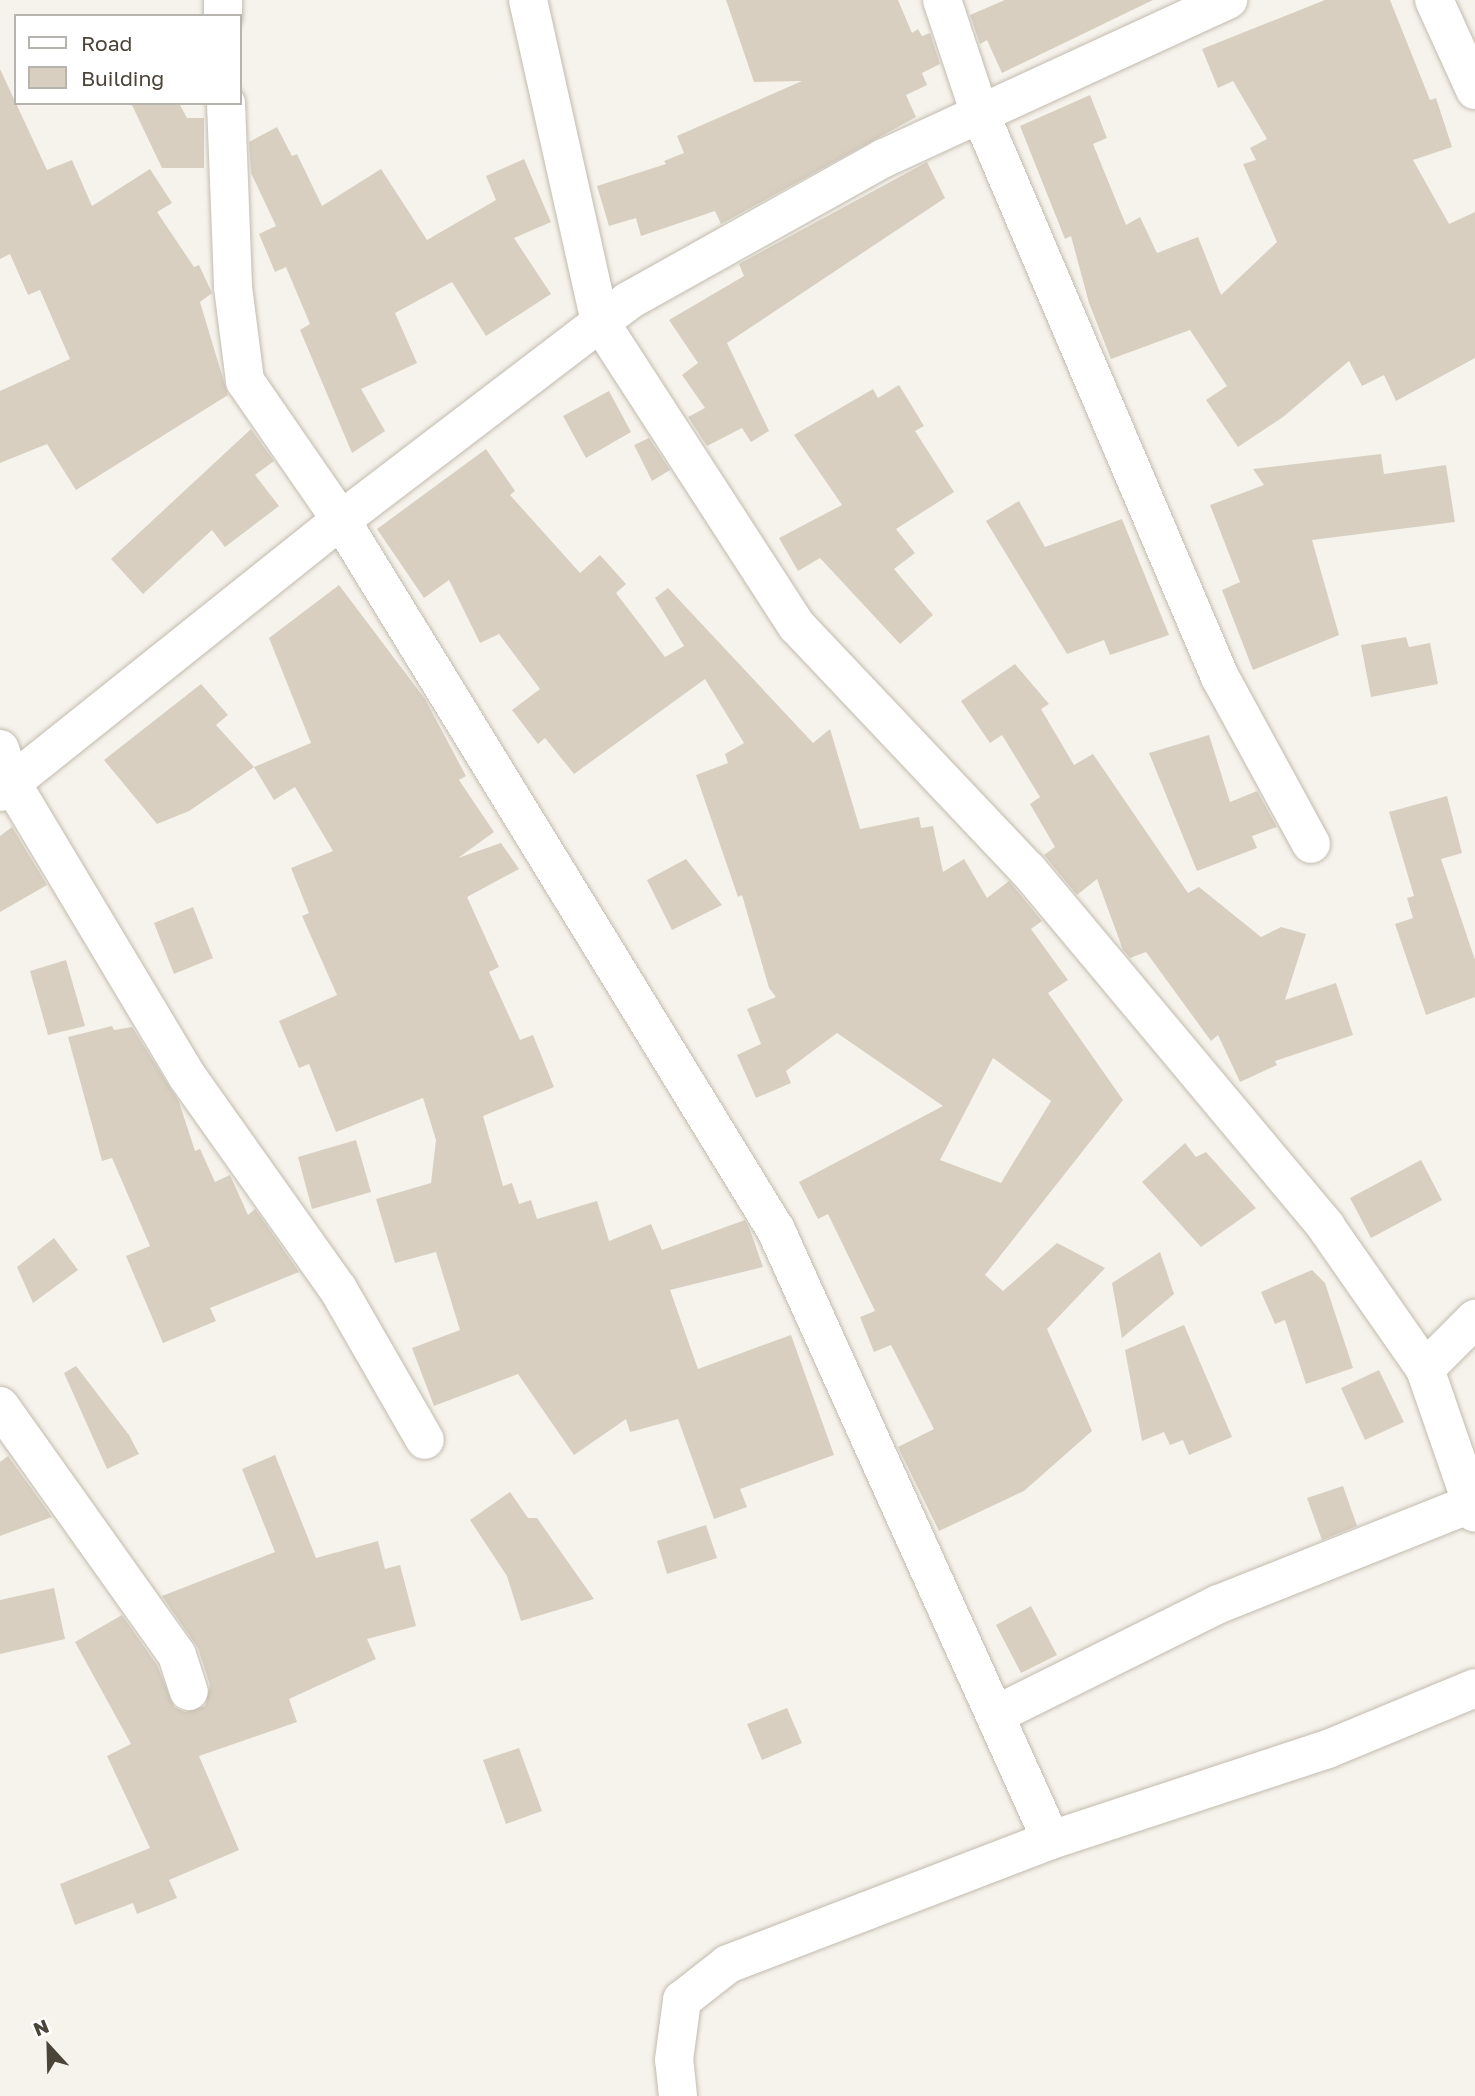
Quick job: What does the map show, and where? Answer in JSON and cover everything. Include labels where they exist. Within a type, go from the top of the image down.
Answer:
[{"type":"street","points":[[528,0],[600,322],[797,626],[1028,870],[1326,1227],[1424,1369],[1474,1506],[1219,1604],[995,1715]]},
{"type":"street","points":[[942,0],[979,111],[1220,677],[1311,844]]},
{"type":"street","points":[[425,1440],[338,1289],[187,1076],[4,774],[628,301],[860,172],[979,111],[1228,0]]},
{"type":"street","points":[[1434,0],[1475,90]]},
{"type":"street","points":[[226,105],[233,287],[245,381],[341,520],[776,1230],[1051,1840]]},
{"type":"street","points":[[1424,1369],[1475,1319]]},
{"type":"street","points":[[0,1406],[177,1655],[189,1692]]},
{"type":"street","points":[[678,2096],[674,2060],[682,2000],[729,1964],[1051,1840],[1328,1749],[1475,1688]]},
{"type":"building","points":[[726,0],[898,0],[912,33],[918,29],[922,36],[930,33],[940,64],[922,73],[927,85],[906,95],[916,117],[721,224],[715,211],[641,236],[636,218],[609,226],[597,186],[666,164],[664,161],[684,153],[677,136],[802,81],[754,82]]},
{"type":"building","points":[[1005,0],[1153,0],[1002,73],[987,40],[980,44],[970,15]]},
{"type":"building","points":[[1325,0],[1390,0],[1430,100],[1436,98],[1452,147],[1413,160],[1449,224],[1475,212],[1475,358],[1396,401],[1384,375],[1362,386],[1349,361],[1283,417],[1238,447],[1206,400],[1227,386],[1190,330],[1111,359],[1089,303],[1071,236],[1065,239],[1020,126],[1090,95],[1107,138],[1093,144],[1126,225],[1140,217],[1157,253],[1198,237],[1221,295],[1277,242],[1243,164],[1256,160],[1250,148],[1267,139],[1233,81],[1218,88],[1202,49]]},
{"type":"building","points":[[0,69],[14,99],[14,105],[17,105],[47,170],[72,160],[92,206],[150,169],[172,203],[157,212],[194,267],[199,265],[212,293],[200,302],[228,395],[76,490],[47,444],[0,463],[0,391],[70,359],[40,290],[28,295],[10,254],[0,259]]},
{"type":"building","points":[[132,105],[180,105],[187,118],[204,118],[204,168],[162,168]]},
{"type":"building","points":[[277,127],[292,156],[297,154],[322,206],[381,169],[427,240],[496,200],[486,176],[524,159],[551,222],[514,238],[551,294],[486,336],[452,282],[395,313],[417,363],[361,389],[385,431],[352,453],[300,330],[310,324],[286,267],[275,272],[259,234],[276,226],[251,173],[249,142]]},
{"type":"building","points":[[927,162],[945,198],[727,343],[769,431],[751,442],[742,428],[707,446],[688,417],[705,408],[682,375],[698,363],[669,320],[744,276],[739,264]]},
{"type":"building","points":[[899,385],[924,426],[915,431],[954,492],[896,529],[915,553],[894,569],[933,615],[900,644],[820,558],[798,571],[779,538],[842,505],[794,435],[873,389],[878,398]]},
{"type":"building","points":[[609,391],[631,432],[586,458],[563,416]]},
{"type":"building","points":[[251,429],[274,461],[255,475],[279,506],[225,547],[212,530],[143,594],[111,559]]},
{"type":"building","points":[[649,438],[670,470],[652,481],[634,445]]},
{"type":"building","points":[[486,449],[515,491],[510,495],[580,573],[600,555],[626,584],[616,593],[665,657],[684,646],[655,598],[668,588],[813,743],[830,729],[860,829],[919,817],[921,828],[933,826],[943,872],[964,859],[987,898],[1009,881],[1042,921],[1031,929],[1068,980],[1048,993],[1123,1100],[985,1275],[1003,1291],[1057,1243],[1105,1268],[1047,1329],[1092,1431],[1024,1491],[939,1531],[898,1447],[934,1429],[891,1345],[874,1352],[860,1317],[875,1311],[828,1214],[818,1219],[799,1182],[943,1106],[837,1033],[786,1071],[791,1083],[756,1098],[737,1055],[761,1044],[747,1009],[776,997],[769,988],[742,895],[738,897],[696,775],[728,763],[725,754],[744,743],[705,679],[574,774],[545,738],[538,744],[512,710],[540,689],[499,634],[480,643],[449,580],[424,598],[377,529]],"holes":[[[993,1058],[1051,1101],[1001,1183],[940,1160]]]},
{"type":"building","points":[[1381,454],[1384,474],[1446,465],[1455,522],[1312,540],[1339,635],[1253,670],[1222,590],[1240,582],[1210,505],[1264,485],[1253,469]]},
{"type":"building","points":[[1019,501],[1045,547],[1122,519],[1169,635],[1110,655],[1104,640],[1067,654],[986,521]]},
{"type":"building","points":[[339,585],[425,699],[466,776],[459,780],[494,832],[458,858],[501,843],[519,869],[467,897],[499,967],[489,972],[520,1040],[533,1035],[554,1087],[483,1116],[503,1186],[512,1183],[519,1204],[531,1200],[537,1219],[597,1201],[609,1241],[651,1224],[662,1250],[745,1220],[750,1230],[763,1267],[670,1290],[698,1369],[791,1335],[834,1455],[740,1489],[747,1507],[714,1519],[678,1419],[630,1432],[626,1419],[574,1455],[518,1374],[434,1406],[412,1348],[460,1330],[436,1252],[395,1263],[376,1199],[431,1183],[436,1140],[423,1098],[336,1132],[309,1064],[299,1068],[279,1021],[337,995],[302,916],[309,913],[291,868],[333,851],[295,787],[274,800],[254,767],[311,743],[269,638]]},
{"type":"building","points":[[1406,637],[1409,647],[1430,643],[1438,684],[1371,697],[1361,645]]},
{"type":"building","points":[[1015,664],[1049,704],[1041,709],[1074,765],[1093,754],[1188,893],[1199,887],[1261,937],[1281,927],[1306,934],[1285,1000],[1336,983],[1353,1035],[1275,1061],[1277,1065],[1240,1082],[1218,1035],[1211,1041],[1146,952],[1130,958],[1123,950],[1097,879],[1077,895],[1044,855],[1055,847],[1030,804],[1040,797],[1002,735],[990,743],[961,701]]},
{"type":"building","points":[[201,684],[228,715],[216,725],[254,767],[189,811],[157,824],[104,760]]},
{"type":"building","points":[[1209,735],[1230,802],[1257,791],[1277,827],[1252,836],[1257,848],[1197,871],[1149,753]]},
{"type":"building","points":[[1447,796],[1462,853],[1441,859],[1475,960],[1475,997],[1426,1015],[1395,924],[1413,918],[1407,898],[1414,896],[1389,812]]},
{"type":"building","points":[[12,827],[47,885],[0,912],[0,836]]},
{"type":"building","points":[[686,859],[722,905],[672,930],[647,880]]},
{"type":"building","points":[[193,907],[213,958],[174,974],[154,923]]},
{"type":"building","points":[[66,960],[85,1026],[48,1035],[30,971]]},
{"type":"building","points":[[112,1026],[114,1030],[132,1027],[179,1102],[195,1151],[200,1149],[215,1182],[230,1175],[248,1215],[255,1209],[299,1272],[210,1308],[216,1321],[163,1343],[126,1256],[150,1246],[112,1158],[102,1161],[68,1037]]},
{"type":"building","points":[[356,1140],[371,1192],[312,1209],[298,1157]]},
{"type":"building","points":[[1185,1143],[1196,1157],[1206,1152],[1256,1208],[1201,1247],[1142,1182]]},
{"type":"building","points":[[1421,1160],[1442,1200],[1371,1238],[1350,1198]]},
{"type":"building","points":[[54,1238],[78,1270],[33,1303],[17,1267]]},
{"type":"building","points":[[1160,1252],[1174,1294],[1122,1338],[1112,1283]]},
{"type":"building","points":[[1312,1270],[1325,1283],[1353,1368],[1306,1384],[1285,1320],[1275,1324],[1261,1292]]},
{"type":"building","points":[[1184,1325],[1232,1437],[1189,1455],[1183,1440],[1170,1445],[1164,1432],[1142,1441],[1125,1350]]},
{"type":"building","points":[[76,1366],[129,1435],[139,1454],[107,1469],[64,1373]]},
{"type":"building","points":[[1379,1370],[1404,1422],[1365,1440],[1341,1388]]},
{"type":"building","points":[[275,1455],[316,1558],[378,1541],[385,1569],[400,1565],[416,1626],[367,1639],[376,1659],[289,1699],[297,1722],[199,1756],[239,1850],[169,1880],[177,1898],[137,1914],[133,1903],[75,1925],[60,1884],[150,1848],[107,1756],[131,1744],[75,1642],[122,1615],[157,1665],[174,1707],[185,1712],[205,1706],[210,1685],[198,1648],[162,1596],[275,1552],[242,1469]]},
{"type":"building","points":[[8,1456],[52,1517],[0,1536],[0,1462]]},
{"type":"building","points":[[1343,1486],[1357,1526],[1322,1540],[1307,1498]]},
{"type":"building","points":[[510,1492],[528,1518],[537,1518],[594,1599],[521,1621],[507,1576],[470,1520]]},
{"type":"building","points":[[706,1525],[717,1558],[667,1574],[657,1541]]},
{"type":"building","points":[[54,1588],[65,1639],[0,1654],[0,1600]]},
{"type":"building","points":[[1031,1606],[1057,1655],[1021,1673],[996,1625]]},
{"type":"building","points":[[787,1708],[802,1743],[762,1760],[747,1724]]},
{"type":"building","points":[[519,1748],[542,1811],[506,1824],[483,1760]]}]
